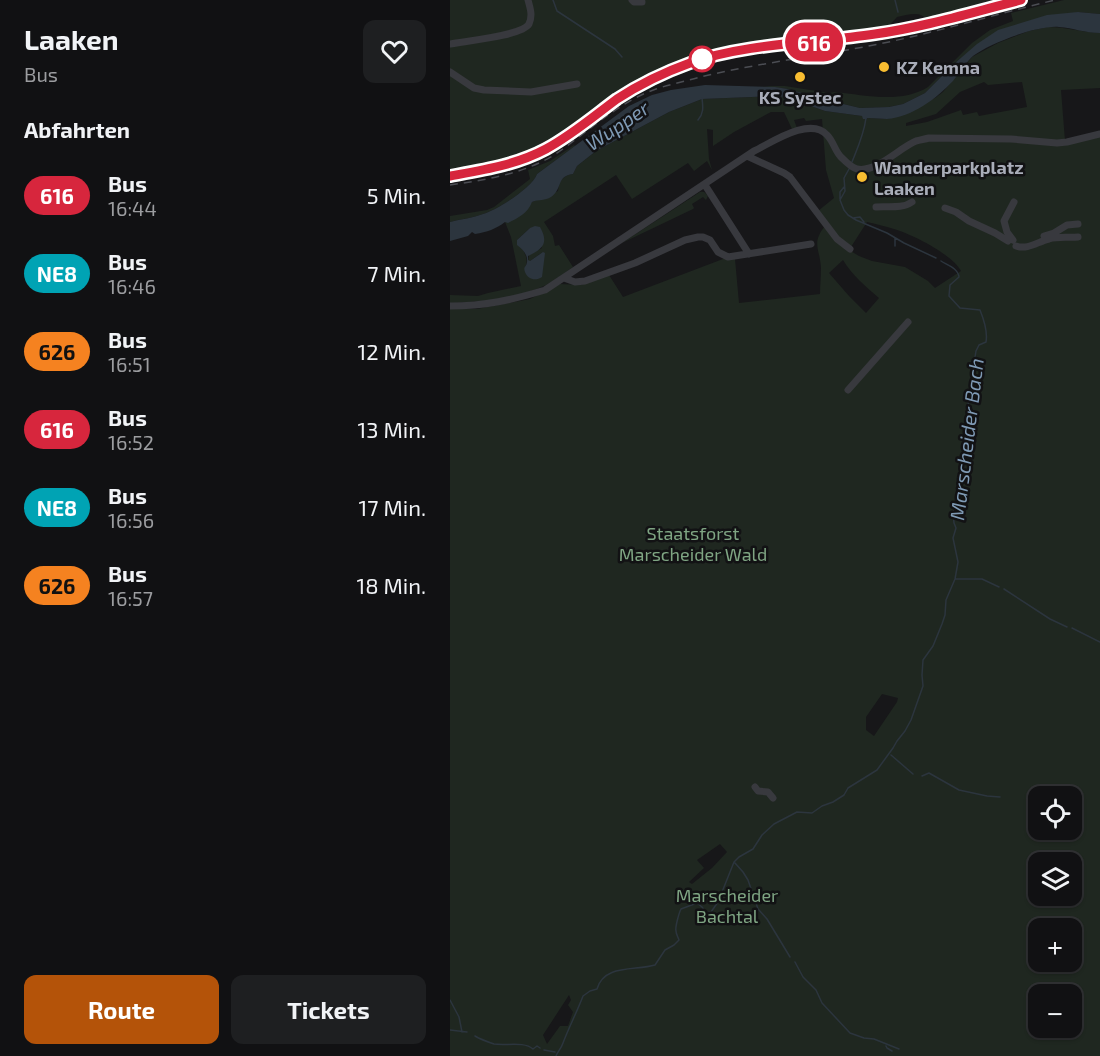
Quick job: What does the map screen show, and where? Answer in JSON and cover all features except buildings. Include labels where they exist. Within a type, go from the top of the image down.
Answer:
[{"type":"main road","points":[[450,176],[508,164],[536,153],[558,141],[645,82],[701,59],[745,50],[895,31],[1021,0]]},
{"type":"street","points":[[450,44],[523,30],[531,16],[528,0]]},
{"type":"street","points":[[632,0],[642,2]]},
{"type":"street","points":[[450,72],[474,88],[484,90],[531,92],[577,84]]},
{"type":"street","points":[[450,306],[477,306],[545,290],[747,156],[801,129],[808,128],[827,134],[839,155],[856,169],[878,165],[916,141],[929,138],[1067,142],[1100,134]]},
{"type":"street","points":[[747,156],[790,177],[837,239],[850,249]]},
{"type":"street","points":[[705,184],[749,254]]},
{"type":"street","points":[[876,207],[900,207],[912,202]]},
{"type":"street","points":[[1012,242],[1004,221],[1014,202]]},
{"type":"street","points":[[945,208],[1020,247],[1049,239],[1078,237]]},
{"type":"street","points":[[1036,244],[1045,235],[1054,233],[1067,225],[1078,224]]},
{"type":"street","points":[[564,278],[575,282],[585,281],[698,237],[710,240],[718,252],[725,256],[734,257],[811,244]]},
{"type":"street","points":[[848,390],[908,322]]},
{"type":"street","points":[[755,787],[758,791],[768,792],[773,798]]},
{"type":"green space","points":[[450,0],[1012,0],[928,21],[922,15],[910,14],[897,17],[886,29],[718,51],[669,64],[556,139],[535,150],[507,160],[450,173]]},
{"type":"green space","points":[[1064,0],[1100,0],[1100,14],[1078,12],[977,45],[925,93],[903,104],[860,108],[788,89],[761,86],[785,86],[829,93],[883,97],[917,92],[928,87],[972,43],[990,30],[1013,21],[1011,13]]},
{"type":"green space","name":"Staatsforst Marscheider Wald","points":[[1048,27],[1100,33],[1100,88],[1061,90],[1065,141],[1100,134],[1100,1056],[450,1056],[450,309],[477,309],[530,299],[560,284],[581,285],[609,275],[623,297],[723,259],[735,259],[739,303],[820,294],[821,268],[817,242],[825,226],[818,211],[834,198],[826,170],[822,119],[794,120],[797,128],[792,129],[784,112],[771,112],[713,146],[713,130],[707,129],[712,170],[707,161],[694,171],[688,163],[632,199],[616,175],[544,222],[553,236],[555,246],[559,245],[573,267],[553,281],[523,294],[487,301],[450,303],[450,295],[478,296],[521,286],[511,237],[505,222],[532,202],[558,191],[562,179],[573,174],[577,166],[596,151],[669,112],[702,99],[778,96],[825,111],[862,116],[867,119],[888,119],[935,98],[943,92],[972,57],[998,43],[1029,31]],"holes":[[[984,82],[988,85],[1022,82],[1027,107],[979,116],[977,112],[963,115],[961,110],[927,122],[906,126],[906,123],[936,114],[960,92]],[[867,222],[921,240],[950,258],[961,271],[935,288],[905,267],[872,261],[849,250]],[[530,228],[542,248],[529,255],[528,261],[543,252],[525,268],[526,257],[517,240]],[[843,260],[855,276],[879,298],[866,313],[829,273]],[[882,694],[898,698],[874,736],[866,730],[866,717]],[[720,844],[727,852],[692,884],[689,882],[704,868],[697,860]],[[569,995],[571,1000],[568,1005],[573,1012],[568,1026],[560,1026],[547,1044],[543,1035]]]},
{"type":"green space","points":[[574,145],[505,203],[489,212],[450,222],[450,216],[494,207],[530,179],[528,170],[550,161]]},
{"type":"green space","points":[[700,192],[708,196],[706,200],[703,197],[692,204],[693,209],[622,243]]},
{"type":"water","name":"Wupper","points":[[1078,12],[1100,14],[1100,33],[1050,27],[1002,41],[973,56],[953,81],[931,100],[914,111],[896,118],[863,119],[862,116],[825,111],[778,96],[702,99],[669,112],[596,151],[577,166],[573,174],[564,177],[555,194],[532,202],[525,212],[508,223],[505,222],[498,227],[475,234],[472,232],[468,236],[450,241],[450,222],[489,212],[505,203],[529,185],[537,174],[629,106],[652,95],[705,85],[775,87],[860,108],[889,107],[903,104],[925,93],[977,44],[998,30],[1047,15]]},
{"type":"water","points":[[535,226],[540,227],[544,241],[541,248],[528,256],[528,260],[545,253],[542,277],[535,279],[528,277],[525,272],[527,257],[517,245],[517,240]]},
{"type":"waterway","points":[[553,0],[557,11],[615,49],[622,57]]},
{"type":"waterway","points":[[895,0],[898,12]]},
{"type":"waterway","points":[[698,120],[703,107],[702,98]]},
{"type":"waterway","name":"Marscheider Bach","points":[[852,162],[866,118]]},
{"type":"waterway","name":"Marscheider Bach","points":[[849,169],[844,178],[845,191],[840,200],[848,215],[936,258]]},
{"type":"waterway","name":"Marscheider Bach","points":[[840,199],[840,192],[844,187]]},
{"type":"waterway","points":[[853,218],[860,217],[864,222]]},
{"type":"waterway","name":"Marscheider Bach","points":[[895,238],[895,246]]},
{"type":"waterway","name":"Marscheider Bach","points":[[556,1056],[583,996],[597,989],[601,981],[613,972],[655,965],[665,950],[679,940],[676,929],[681,909],[697,903],[706,913],[711,912],[718,902],[734,862],[739,857],[753,849],[762,835],[774,824],[797,812],[812,813],[833,802],[844,795],[848,788],[877,770],[911,720],[923,686],[923,660],[933,646],[942,624],[946,600],[955,579],[958,562],[953,538],[956,528],[953,513],[961,487],[966,452],[969,394],[976,351],[979,345],[986,342],[985,326],[980,310],[960,308],[949,296],[950,285],[959,277],[954,269],[941,261]]},
{"type":"waterway","points":[[955,579],[982,579],[999,587]]},
{"type":"waterway","points":[[1004,589],[1050,619],[1067,627]]},
{"type":"waterway","points":[[1072,628],[1100,642]]},
{"type":"waterway","points":[[891,755],[913,774]]},
{"type":"waterway","points":[[922,776],[929,773],[959,790],[1000,797]]},
{"type":"waterway","points":[[735,863],[748,880],[758,909],[767,919],[790,957]]},
{"type":"waterway","points":[[795,962],[803,977],[816,990],[822,1003],[850,1033],[899,1049]]},
{"type":"waterway","points":[[450,1000],[459,1017],[462,1032]]},
{"type":"waterway","points":[[450,1030],[467,1032]]},
{"type":"waterway","points":[[475,1036],[494,1044],[520,1044],[533,1049],[537,1046],[540,1048]]},
{"type":"waterway","points":[[886,1046],[892,1051]]},
{"type":"waterway","points":[[544,1050],[555,1052]]},
{"type":"railway","points":[[450,185],[504,175],[542,162],[629,102],[662,87],[722,72],[901,39],[1055,0]]},
{"type":"bus line","name":"616","points":[[450,176],[508,164],[547,148],[645,82],[701,59],[724,53],[895,31],[1021,0]]},
{"type":"place","name":"KZ Kemna","points":[[884,67]]},
{"type":"place","name":"KS Systec","points":[[800,77]]},
{"type":"place","name":"Wanderparkplatz Laaken","points":[[862,177]]},
{"type":"park label","name":"Marscheider Bachtal","points":[[727,905]]}]
